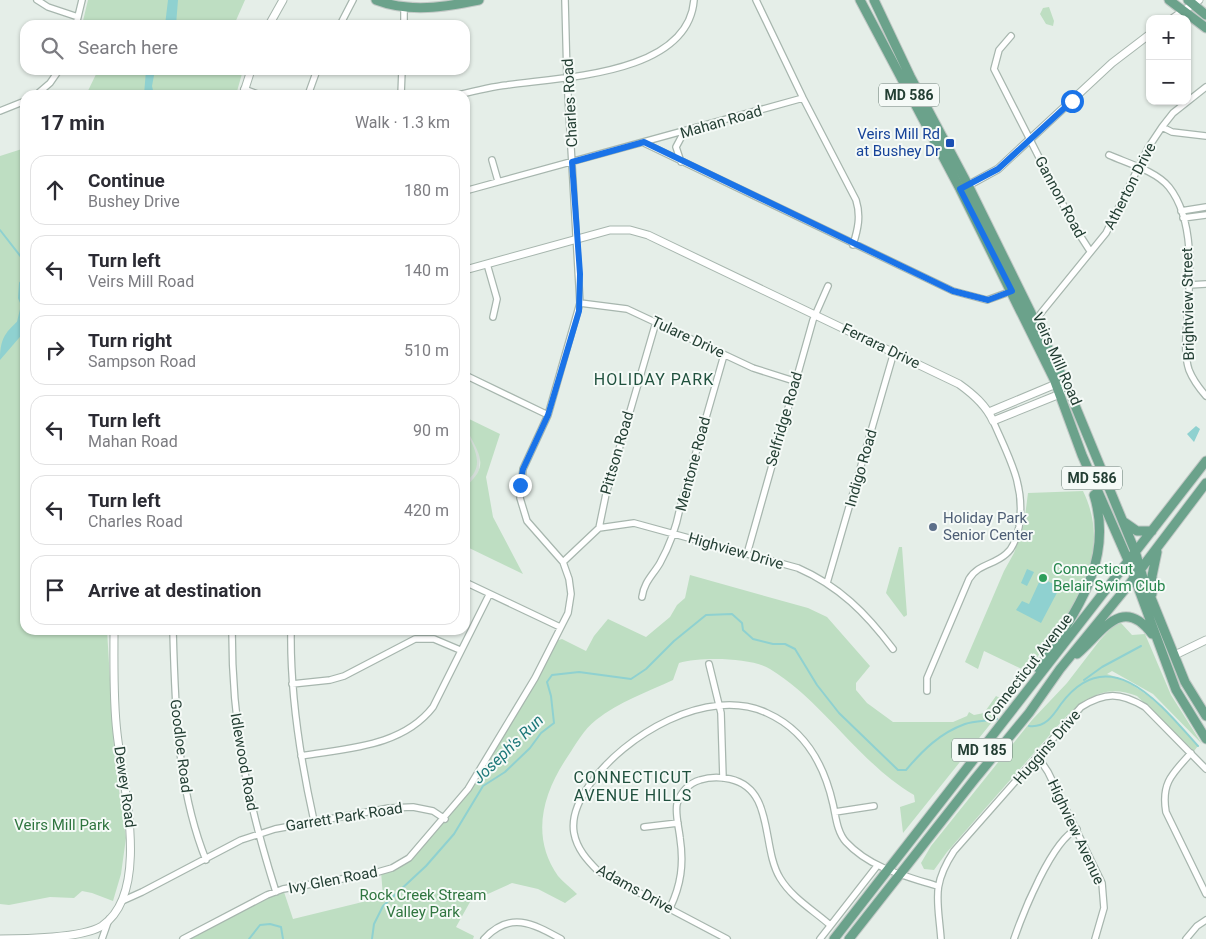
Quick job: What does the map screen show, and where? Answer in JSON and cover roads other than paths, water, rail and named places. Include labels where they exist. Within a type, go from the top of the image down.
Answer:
[{"type":"main road","points":[[376,0],[404,8],[479,0]]},
{"type":"main road","name":"Veirs Mill Road","points":[[860,0],[964,187],[1067,386],[1135,551],[1185,682],[1206,716]]},
{"type":"main road","name":"Veirs Mill Road","points":[[874,0],[1056,384],[1082,455],[1128,560],[1176,690],[1206,739]]},
{"type":"main road","points":[[1169,0],[1206,28]]},
{"type":"main road","points":[[1193,1],[1206,14]]},
{"type":"main road","points":[[1010,714],[1085,594],[1097,563],[1101,531],[1099,511],[1082,455]]},
{"type":"main road","name":"Connecticut Avenue","points":[[834,939],[1206,461]]},
{"type":"main road","name":"Connecticut Avenue","points":[[849,939],[1029,713],[1060,669],[1134,578],[1206,483]]},
{"type":"main road","points":[[1123,521],[1137,531],[1152,531]]},
{"type":"main road","points":[[1152,596],[1154,563],[1164,539]]},
{"type":"main road","points":[[1060,669],[1092,642],[1111,620],[1119,617],[1127,616],[1139,620],[1159,644]]},
{"type":"street","points":[[36,0],[48,8],[78,17]]},
{"type":"street","points":[[77,20],[82,0]]},
{"type":"street","points":[[273,20],[283,0]]},
{"type":"street","points":[[343,20],[353,0]]},
{"type":"street","name":"Charles Road","points":[[560,626],[568,613],[571,594],[569,579],[563,562],[527,521],[520,498],[523,469],[548,415],[580,303],[567,78],[565,0]]},
{"type":"street","points":[[470,92],[506,85],[567,78],[643,60],[663,49],[680,33],[690,17],[694,0]]},
{"type":"street","points":[[756,0],[803,98],[856,200],[859,210],[859,225],[853,245]]},
{"type":"street","points":[[1178,15],[1193,1]]},
{"type":"street","points":[[404,8],[404,20]]},
{"type":"street","name":"Gannon Road","points":[[1011,36],[999,50],[994,69],[1074,226],[1090,251]]},
{"type":"street","points":[[964,187],[998,169],[1112,63],[1146,37]]},
{"type":"street","points":[[42,90],[56,75]]},
{"type":"street","points":[[244,90],[249,75]]},
{"type":"street","points":[[310,90],[315,75]]},
{"type":"street","points":[[401,90],[402,75]]},
{"type":"street","name":"Atherton Drive","points":[[1041,313],[1106,233],[1138,169],[1162,127],[1173,113],[1206,87]]},
{"type":"street","name":"Mahan Road","points":[[470,189],[803,98]]},
{"type":"street","points":[[0,111],[20,103]]},
{"type":"street","points":[[1162,127],[1172,132],[1206,136]]},
{"type":"street","points":[[681,162],[676,147],[684,132]]},
{"type":"street","points":[[644,142],[681,162],[853,245],[953,291],[988,300],[1012,291]]},
{"type":"street","name":"Brightview Street","points":[[1109,154],[1157,178],[1168,187],[1181,210],[1188,245],[1189,285],[1186,358],[1195,382],[1206,396]]},
{"type":"street","points":[[492,160],[498,181]]},
{"type":"street","points":[[1181,210],[1206,207]]},
{"type":"street","points":[[1183,218],[1206,215]]},
{"type":"street","name":"Ferrara Drive","points":[[470,269],[610,230],[630,230],[648,234],[815,313],[959,384],[973,394],[989,412],[993,421],[1020,490],[1022,508],[1018,531],[1013,544],[1005,556],[980,567],[968,579],[927,678],[927,691]]},
{"type":"street","points":[[487,264],[497,299],[494,317]]},
{"type":"street","points":[[1189,285],[1206,284]]},
{"type":"street","name":"Selfridge Road","points":[[747,554],[794,381],[815,313],[828,286]]},
{"type":"street","name":"Tulare Drive","points":[[580,303],[627,309],[724,355],[773,376],[794,381]]},
{"type":"street","name":"Pittson Road","points":[[599,528],[606,494],[656,322]]},
{"type":"street","name":"Indigo Road","points":[[827,583],[894,352]]},
{"type":"street","name":"Mentone Road","points":[[642,597],[644,586],[660,564],[675,534],[680,508],[724,355]]},
{"type":"street","points":[[470,377],[548,415]]},
{"type":"street","points":[[989,412],[1056,384],[1067,386]]},
{"type":"street","points":[[993,421],[1060,394],[1067,386]]},
{"type":"street","name":"Highview Drive","points":[[599,528],[634,523],[798,568],[827,583],[857,606],[893,649]]},
{"type":"street","points":[[563,562],[599,528]]},
{"type":"street","points":[[445,819],[468,789],[493,750],[535,678],[560,626],[470,584]]},
{"type":"street","points":[[470,631],[489,594]]},
{"type":"street","name":"Dewey Road","points":[[102,939],[109,920],[122,900],[132,853],[131,828],[117,733],[113,672],[114,635]]},
{"type":"street","name":"Goodloe Road","points":[[173,635],[174,694],[179,745],[188,800],[199,843],[206,860]]},
{"type":"street","name":"Idlewood Road","points":[[232,635],[232,672],[237,732],[258,834],[276,892]]},
{"type":"street","points":[[291,635],[292,684],[296,730],[314,821]]},
{"type":"street","points":[[301,756],[393,738],[419,722],[433,707],[468,635]]},
{"type":"street","points":[[292,684],[330,680],[344,676],[415,639],[434,639],[460,650]]},
{"type":"street","points":[[1175,655],[1206,640]]},
{"type":"street","points":[[709,664],[719,706],[723,778]]},
{"type":"street","name":"Huggins Drive","points":[[937,886],[944,867],[954,851],[1081,707],[1096,697],[1109,695],[1133,700],[1145,707],[1206,769]]},
{"type":"street","name":"Adams Drive","points":[[727,939],[598,871],[583,854],[574,834],[575,812],[583,795],[596,776],[632,742],[671,719],[719,706],[740,706],[765,712],[796,730],[815,755],[823,770],[838,830],[845,842],[877,866],[937,886]]},
{"type":"street","points":[[1191,754],[1174,772],[1166,784],[1163,798],[1166,812],[1206,894]]},
{"type":"street","name":"Highview Avenue","points":[[1038,757],[1048,772],[1098,872],[1104,898],[1102,918],[1095,939]]},
{"type":"street","points":[[670,908],[680,887],[682,871],[677,804],[687,786],[699,780],[723,778],[736,780],[748,787],[757,797],[761,805],[769,850],[780,878],[796,896],[830,925]]},
{"type":"street","name":"Garrett Park Road","points":[[122,900],[258,834],[314,821],[389,808],[413,806],[433,812],[445,819]]},
{"type":"street","points":[[835,812],[874,806]]},
{"type":"street","name":"Ivy Glen Road","points":[[184,939],[276,892],[392,868],[409,858],[445,819]]},
{"type":"street","points":[[644,828],[678,823]]},
{"type":"street","points":[[1014,939],[1046,867],[1063,839],[1076,829]]},
{"type":"street","points":[[820,939],[877,866]]},
{"type":"street","points":[[937,886],[941,939]]},
{"type":"street","points":[[0,939],[51,936],[94,930],[109,920]]},
{"type":"street","points":[[1186,939],[1206,920]]},
{"type":"street","points":[[484,939],[492,930],[515,921],[525,922],[561,939]]},
{"type":"street","points":[[51,936],[59,939]]},
{"type":"water","points":[[168,0],[178,0],[176,20],[166,20]]},
{"type":"water","points":[[146,75],[154,75],[153,90],[144,90]]},
{"type":"water","points":[[20,319],[20,337],[0,360],[3,339]]},
{"type":"water","points":[[1196,426],[1200,429],[1194,442],[1187,434]]},
{"type":"water","points":[[1027,569],[1034,572],[1027,586],[1021,583]]},
{"type":"water","points":[[1041,578],[1060,587],[1041,623],[1016,610],[1022,601],[1029,604]]},
{"type":"waterway","points":[[0,230],[20,256]]},
{"type":"waterway","points":[[20,283],[20,300]]},
{"type":"waterway","points":[[18,322],[20,314]]},
{"type":"waterway","name":"Joseph's Run","points":[[372,939],[374,924],[383,906],[426,866],[454,834],[483,786],[505,772],[530,748],[541,733],[554,723],[551,696],[547,682],[552,675],[579,672],[631,679],[646,669],[674,641],[706,615],[732,614],[742,623],[743,630],[753,639],[773,644],[785,644],[795,649],[817,685],[839,713],[898,770],[906,770],[932,743],[948,732],[969,723],[997,719]]},
{"type":"waterway","points":[[1084,680],[1102,667],[1141,646]]},
{"type":"waterway","name":"Joseph's Run","points":[[1029,726],[1040,725],[1048,720],[1079,685],[1098,677],[1116,678],[1134,685],[1152,698],[1198,746]]},
{"type":"waterway","name":"Joseph's Run","points":[[249,939],[260,925],[270,924],[281,927],[283,939]]},
{"type":"place","name":"Veirs Mill Rd at Bushey Dr","points":[[950,143]]},
{"type":"place","name":"Holiday Park Senior Center","points":[[933,527]]},
{"type":"place","name":"Connecticut Belair Swim Club","points":[[1043,578]]},
{"type":"district","name":"HOLIDAY PARK","points":[[654,379]]},
{"type":"district","name":"CONNECTICUT AVENUE HILLS","points":[[633,786]]},
{"type":"park label","name":"Veirs Mill Park","points":[[62,825]]},
{"type":"park label","name":"Rock Creek Stream Valley Park","points":[[423,904]]}]
